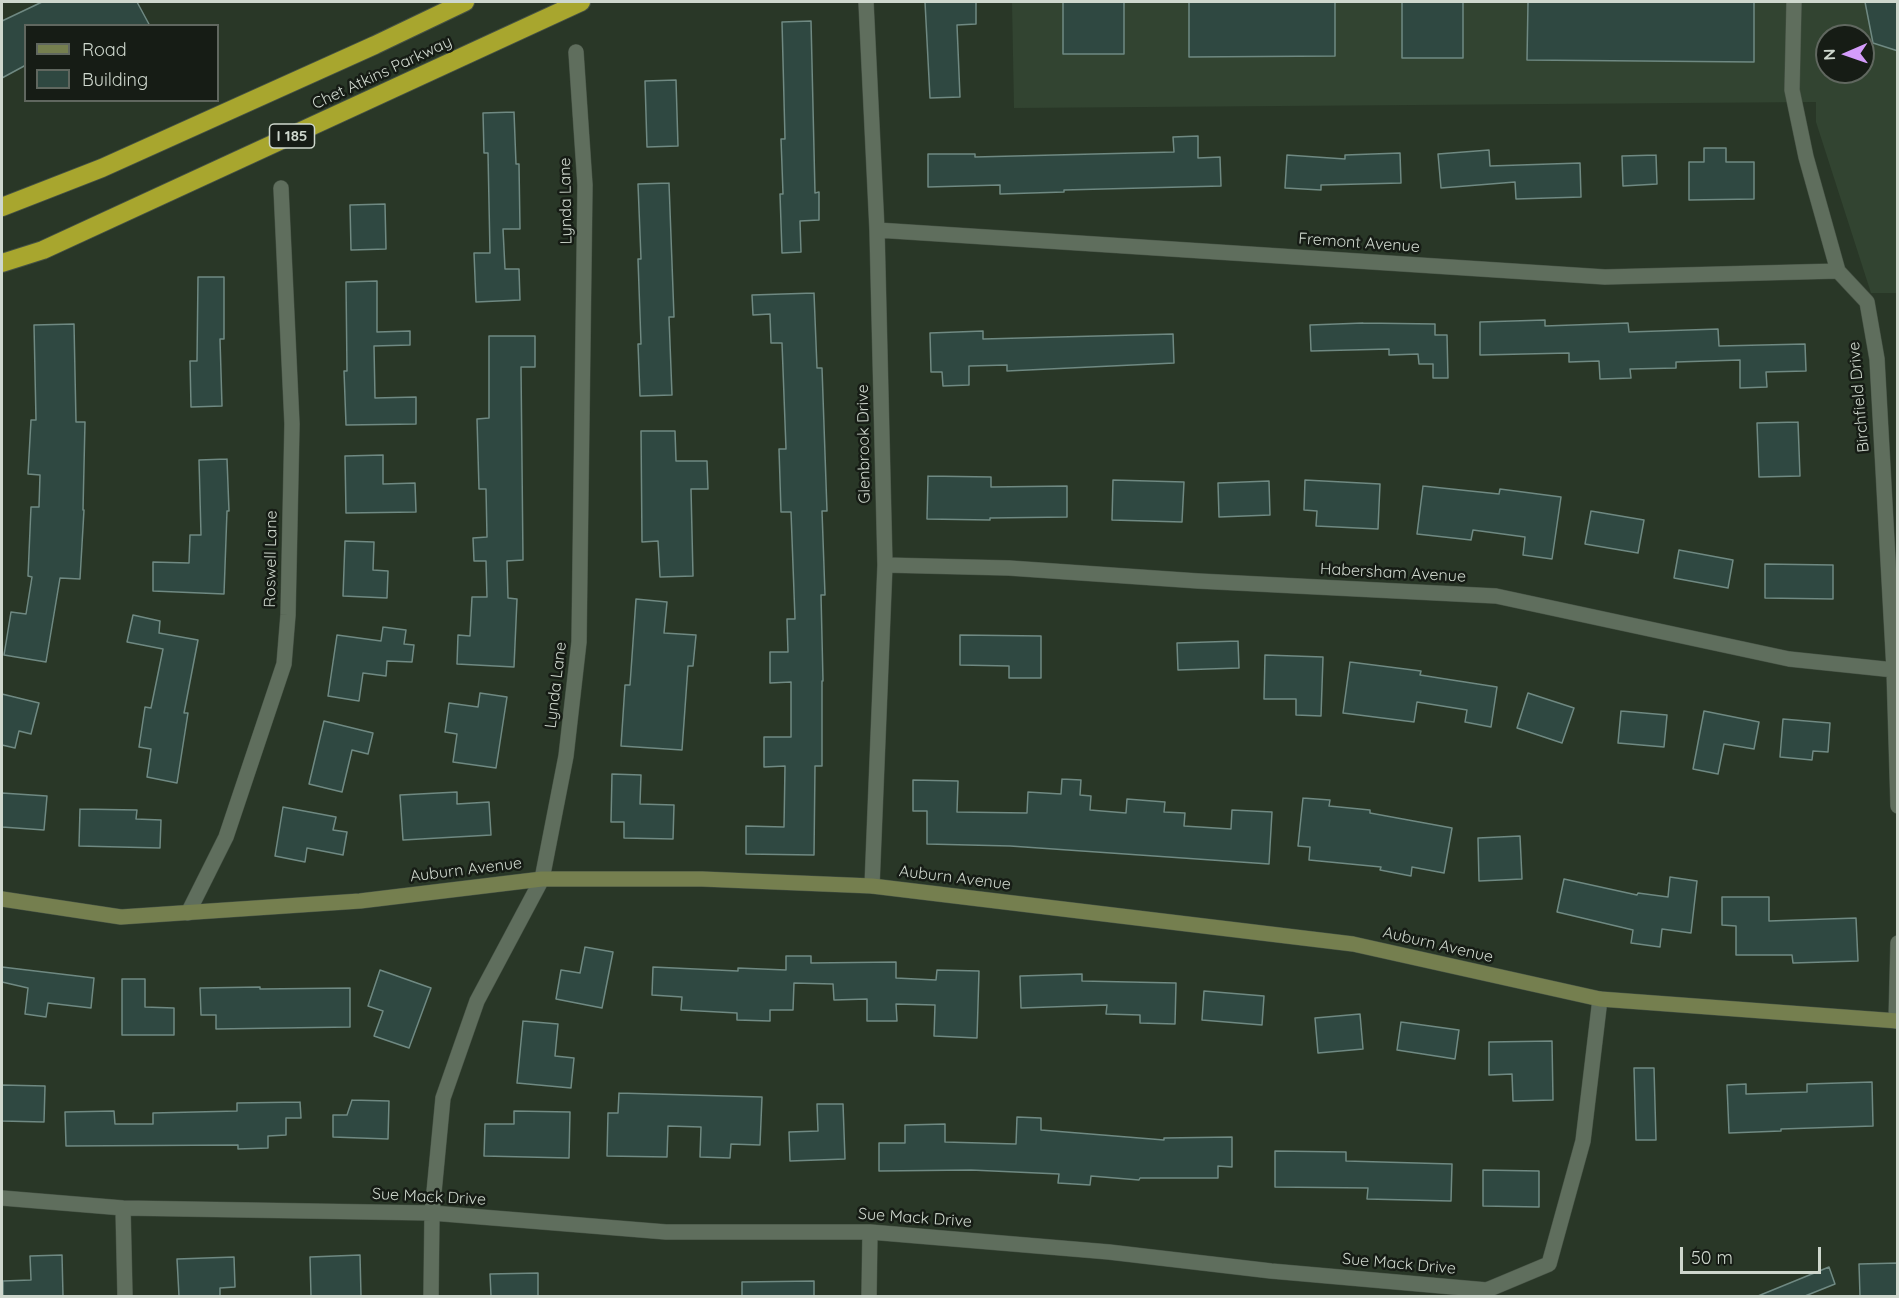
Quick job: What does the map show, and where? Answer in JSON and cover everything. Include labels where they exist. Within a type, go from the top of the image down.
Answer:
[{"type":"highway","name":"Chet Atkins Parkway","points":[[2,207],[102,168],[465,2]]},
{"type":"highway","name":"Chet Atkins Parkway","points":[[2,263],[43,250],[581,2]]},
{"type":"street","name":"Glenbrook Drive","points":[[866,2],[877,230],[885,565],[872,886]]},
{"type":"street","name":"Birchfield Drive","points":[[1794,2],[1792,90],[1806,157],[1838,270],[1867,302],[1876,359],[1894,670],[1898,806]]},
{"type":"street","name":"Lynda Lane","points":[[431,1296],[432,1213],[443,1098],[477,1001],[542,879],[566,756],[579,642],[585,185],[576,52]]},
{"type":"street","name":"Roswell Lane","points":[[188,913],[226,837],[284,664],[288,615],[292,424],[281,188]]},
{"type":"street","name":"Fremont Avenue","points":[[877,230],[1605,277],[1838,270]]},
{"type":"street","name":"Habersham Avenue","points":[[885,565],[1009,568],[1198,581],[1496,596],[1789,659],[1894,670]]},
{"type":"street","name":"Auburn Avenue","points":[[2,899],[121,917],[360,901],[542,879],[702,879],[872,886],[1353,944],[1600,999],[1897,1021]]},
{"type":"street","points":[[1897,1021],[1898,943]]},
{"type":"street","name":"Sue Mack Drive","points":[[2,1198],[123,1208],[432,1213],[666,1232],[870,1232],[1109,1252],[1271,1271],[1487,1290],[1550,1264],[1583,1140],[1600,999]]},
{"type":"street","points":[[123,1208],[125,1296]]},
{"type":"street","points":[[870,1232],[870,1296]]},
{"type":"shaded area","points":[[1012,2],[1897,2],[1897,293],[1871,293],[1816,122],[1816,102],[1014,108]]},
{"type":"building","points":[[42,2],[137,2],[149,24],[24,24],[24,66],[2,78],[2,21]]},
{"type":"building","points":[[925,2],[976,2],[976,24],[957,25],[960,97],[930,98]]},
{"type":"building","points":[[1063,2],[1124,2],[1124,54],[1063,54]]},
{"type":"building","points":[[1189,2],[1335,2],[1335,56],[1189,57]]},
{"type":"building","points":[[1402,2],[1463,2],[1463,58],[1402,58]]},
{"type":"building","points":[[1528,2],[1754,2],[1754,62],[1527,60]]},
{"type":"building","points":[[1865,2],[1898,2],[1898,51],[1875,44],[1875,24],[1869,24]]},
{"type":"building","points":[[811,21],[815,193],[819,192],[819,220],[800,221],[801,252],[782,253],[781,139],[785,139],[782,22]]},
{"type":"building","points":[[676,80],[678,146],[647,147],[645,81]]},
{"type":"building","points":[[514,112],[516,164],[519,164],[520,229],[503,229],[505,269],[519,269],[520,300],[476,302],[474,253],[490,253],[488,153],[484,153],[483,113]]},
{"type":"building","points":[[1198,136],[1198,158],[1220,157],[1221,186],[1000,194],[1000,185],[928,187],[928,154],[975,154],[975,157],[1174,152],[1173,137]]},
{"type":"building","points":[[1704,148],[1726,148],[1726,162],[1754,162],[1754,199],[1689,200],[1689,162],[1704,162]]},
{"type":"building","points":[[1489,150],[1490,166],[1580,163],[1581,197],[1516,199],[1515,182],[1441,188],[1438,154]]},
{"type":"building","points":[[1400,153],[1401,183],[1321,185],[1321,190],[1285,188],[1287,155],[1345,159],[1345,155]]},
{"type":"building","points":[[1656,155],[1657,184],[1623,186],[1622,156]]},
{"type":"building","points":[[669,183],[674,317],[669,317],[672,395],[640,396],[638,259],[641,259],[638,184]]},
{"type":"building","points":[[385,204],[386,249],[351,250],[350,205]]},
{"type":"building","points":[[198,277],[224,277],[224,339],[220,339],[222,406],[191,407],[190,361],[197,361]]},
{"type":"building","points":[[377,281],[377,332],[410,331],[410,345],[374,346],[375,398],[416,397],[416,424],[346,425],[344,371],[347,371],[346,282]]},
{"type":"building","points":[[814,293],[817,368],[822,368],[827,511],[822,511],[825,595],[821,595],[822,766],[815,766],[814,855],[746,854],[746,826],[784,827],[785,766],[764,767],[764,737],[791,737],[791,682],[770,683],[770,652],[788,652],[787,619],[795,619],[791,512],[781,512],[779,449],[786,449],[782,343],[771,343],[770,314],[753,315],[752,295]]},
{"type":"building","points":[[1545,320],[1545,326],[1628,323],[1629,332],[1718,329],[1719,346],[1805,344],[1806,371],[1766,372],[1767,387],[1740,388],[1740,360],[1676,362],[1676,368],[1630,369],[1631,378],[1600,379],[1599,361],[1569,362],[1569,353],[1480,355],[1480,322]]},
{"type":"building","points":[[74,324],[76,422],[85,422],[84,510],[80,579],[60,578],[46,662],[4,655],[11,612],[26,614],[32,577],[28,576],[31,507],[39,507],[40,475],[28,474],[31,420],[36,420],[34,325]]},
{"type":"building","points":[[1435,324],[1435,335],[1447,335],[1448,378],[1433,378],[1433,364],[1419,364],[1418,354],[1389,355],[1389,349],[1311,351],[1310,325]]},
{"type":"building","points":[[983,331],[983,339],[1173,334],[1174,363],[1007,371],[1007,365],[969,366],[969,385],[943,386],[942,372],[931,372],[930,333]]},
{"type":"building","points":[[489,336],[535,336],[535,367],[521,367],[523,560],[507,561],[508,598],[517,599],[514,667],[457,664],[458,635],[470,636],[472,597],[487,597],[486,561],[474,561],[473,538],[487,537],[486,489],[479,489],[477,419],[489,418]]},
{"type":"building","points":[[1798,422],[1800,476],[1759,477],[1757,423]]},
{"type":"building","points":[[641,431],[675,431],[676,461],[707,461],[708,489],[691,489],[693,576],[660,577],[658,541],[642,542]]},
{"type":"building","points":[[383,455],[383,484],[415,483],[416,512],[346,513],[345,456]]},
{"type":"building","points":[[227,459],[229,511],[227,511],[224,594],[153,591],[153,562],[189,563],[190,535],[201,535],[199,460]]},
{"type":"building","points":[[928,476],[991,477],[991,487],[1067,486],[1067,517],[990,518],[990,520],[927,519]]},
{"type":"building","points":[[1113,480],[1184,482],[1182,522],[1112,520]]},
{"type":"building","points":[[1305,480],[1380,484],[1378,529],[1316,526],[1317,511],[1304,510]]},
{"type":"building","points":[[1269,481],[1270,515],[1219,517],[1218,483]]},
{"type":"building","points":[[1423,486],[1499,494],[1500,489],[1561,497],[1552,559],[1523,555],[1525,537],[1473,530],[1471,540],[1417,534]]},
{"type":"building","points":[[1591,511],[1644,520],[1638,553],[1585,544]]},
{"type":"building","points":[[345,541],[374,542],[373,570],[388,571],[387,598],[343,596]]},
{"type":"building","points":[[1679,550],[1733,560],[1728,588],[1674,578]]},
{"type":"building","points":[[1765,564],[1833,565],[1833,599],[1765,598]]},
{"type":"building","points":[[636,599],[667,602],[664,633],[696,635],[693,666],[688,666],[682,750],[621,746],[625,685],[630,685]]},
{"type":"building","points":[[133,615],[160,621],[159,633],[198,640],[184,713],[188,713],[177,783],[147,777],[151,749],[139,747],[145,707],[151,708],[163,649],[127,642]]},
{"type":"building","points":[[383,627],[406,630],[404,644],[414,645],[412,662],[387,661],[386,676],[363,673],[359,701],[328,696],[337,635],[381,641]]},
{"type":"building","points":[[960,635],[1041,636],[1041,678],[1009,678],[1009,666],[960,665]]},
{"type":"building","points":[[1238,641],[1239,668],[1178,670],[1177,643]]},
{"type":"building","points":[[1265,655],[1323,657],[1321,716],[1296,715],[1296,699],[1264,699]]},
{"type":"building","points":[[1350,662],[1421,671],[1420,675],[1497,687],[1491,727],[1465,722],[1467,710],[1417,702],[1414,722],[1343,713]]},
{"type":"building","points":[[480,693],[507,697],[496,768],[453,762],[457,734],[445,732],[449,703],[478,707]]},
{"type":"building","points":[[1528,693],[1574,708],[1562,743],[1517,728]]},
{"type":"building","points":[[2,694],[39,703],[31,734],[19,731],[15,748],[2,745]]},
{"type":"building","points":[[1621,711],[1667,715],[1664,747],[1618,743]]},
{"type":"building","points":[[1704,711],[1759,722],[1754,749],[1724,744],[1718,774],[1693,769]]},
{"type":"building","points":[[1783,719],[1830,723],[1828,752],[1813,751],[1812,760],[1780,757]]},
{"type":"building","points":[[324,721],[373,733],[368,754],[352,750],[342,792],[309,784]]},
{"type":"building","points":[[612,774],[641,775],[640,804],[674,805],[673,839],[624,838],[624,822],[611,822]]},
{"type":"building","points":[[1062,779],[1081,780],[1080,795],[1091,796],[1090,810],[1126,813],[1127,799],[1165,802],[1164,812],[1185,813],[1184,826],[1231,829],[1232,810],[1272,812],[1269,864],[1010,846],[927,844],[927,811],[913,811],[913,780],[958,781],[957,812],[1027,813],[1028,792],[1061,794]]},
{"type":"building","points":[[457,792],[457,804],[489,802],[491,835],[403,840],[400,795]]},
{"type":"building","points":[[2,793],[47,796],[44,830],[2,827]]},
{"type":"building","points":[[1303,798],[1330,800],[1329,806],[1370,810],[1370,813],[1452,828],[1444,873],[1412,867],[1411,876],[1380,870],[1381,867],[1309,860],[1310,847],[1298,846]]},
{"type":"building","points":[[283,807],[336,817],[333,830],[347,832],[343,855],[307,848],[305,862],[275,856]]},
{"type":"building","points":[[80,809],[137,810],[136,819],[161,820],[160,848],[79,846]]},
{"type":"building","points":[[1520,836],[1522,879],[1479,881],[1478,838]]},
{"type":"building","points":[[1670,877],[1697,881],[1691,933],[1662,929],[1660,947],[1631,943],[1633,930],[1557,912],[1564,879],[1637,895],[1638,893],[1668,897]]},
{"type":"building","points":[[1722,897],[1769,897],[1769,921],[1856,918],[1858,961],[1793,963],[1792,955],[1736,955],[1736,926],[1722,925]]},
{"type":"building","points":[[585,947],[613,952],[602,1008],[556,999],[561,970],[580,973]]},
{"type":"building","points":[[786,956],[811,956],[811,963],[896,962],[896,978],[936,980],[937,970],[979,971],[977,1038],[934,1036],[935,1005],[896,1004],[897,1021],[867,1021],[867,999],[834,1000],[833,984],[794,983],[793,1010],[770,1010],[770,1021],[737,1020],[737,1013],[681,1010],[682,997],[652,995],[653,967],[738,971],[738,968],[786,970]]},
{"type":"building","points":[[2,967],[94,978],[91,1008],[48,1003],[46,1017],[25,1014],[28,988],[2,982]]},
{"type":"building","points":[[380,970],[431,988],[409,1048],[374,1036],[383,1011],[368,1006]]},
{"type":"building","points":[[1082,974],[1082,981],[1176,983],[1175,1024],[1140,1023],[1140,1015],[1106,1014],[1107,1005],[1021,1008],[1020,976]]},
{"type":"building","points":[[122,979],[145,979],[145,1007],[174,1008],[174,1035],[122,1035]]},
{"type":"building","points":[[260,987],[260,989],[350,988],[350,1027],[216,1029],[216,1015],[201,1015],[200,988]]},
{"type":"building","points":[[1204,991],[1264,996],[1262,1025],[1202,1020]]},
{"type":"building","points":[[1360,1014],[1363,1049],[1318,1053],[1315,1018]]},
{"type":"building","points":[[523,1021],[558,1024],[555,1056],[574,1058],[571,1088],[517,1083]]},
{"type":"building","points":[[1401,1022],[1459,1030],[1455,1059],[1397,1050]]},
{"type":"building","points":[[1552,1041],[1553,1100],[1513,1101],[1512,1074],[1489,1075],[1489,1042]]},
{"type":"building","points":[[1634,1068],[1654,1068],[1656,1140],[1636,1140]]},
{"type":"building","points":[[1872,1082],[1873,1126],[1729,1133],[1727,1085],[1746,1084],[1746,1094],[1807,1092],[1807,1084]]},
{"type":"building","points":[[2,1085],[45,1086],[44,1122],[2,1121]]},
{"type":"building","points":[[619,1093],[762,1097],[760,1145],[731,1144],[730,1158],[700,1157],[701,1127],[668,1126],[667,1157],[607,1156],[608,1113],[618,1113]]},
{"type":"building","points":[[352,1100],[389,1101],[388,1139],[333,1137],[333,1115],[347,1115]]},
{"type":"building","points":[[300,1102],[301,1118],[286,1118],[286,1135],[268,1136],[268,1148],[238,1149],[238,1145],[66,1146],[65,1112],[114,1111],[115,1124],[153,1124],[153,1113],[237,1111],[237,1103]]},
{"type":"building","points":[[817,1104],[843,1104],[845,1159],[790,1161],[789,1132],[818,1131]]},
{"type":"building","points":[[514,1111],[570,1112],[569,1158],[484,1156],[485,1124],[514,1124]]},
{"type":"building","points":[[1017,1117],[1041,1118],[1041,1130],[1164,1140],[1164,1138],[1232,1137],[1232,1167],[1218,1166],[1218,1178],[1140,1178],[1139,1180],[1091,1176],[1090,1185],[1058,1183],[1059,1174],[971,1170],[879,1171],[879,1143],[905,1143],[905,1125],[945,1124],[945,1142],[1016,1144]]},
{"type":"building","points":[[1275,1151],[1346,1152],[1346,1161],[1452,1164],[1451,1201],[1367,1199],[1368,1188],[1275,1187]]},
{"type":"building","points":[[1483,1170],[1539,1171],[1539,1207],[1483,1206]]},
{"type":"building","points":[[62,1255],[63,1296],[3,1296],[3,1281],[31,1280],[30,1256]]},
{"type":"building","points":[[360,1255],[361,1296],[311,1296],[310,1257]]},
{"type":"building","points":[[234,1257],[235,1287],[220,1288],[220,1296],[179,1296],[177,1259]]},
{"type":"building","points":[[1898,1263],[1898,1296],[1860,1296],[1859,1264]]},
{"type":"building","points":[[1829,1267],[1835,1284],[1805,1296],[1758,1296]]},
{"type":"building","points":[[538,1273],[538,1296],[491,1296],[490,1274]]},
{"type":"building","points":[[814,1281],[814,1296],[742,1296],[742,1282]]}]
